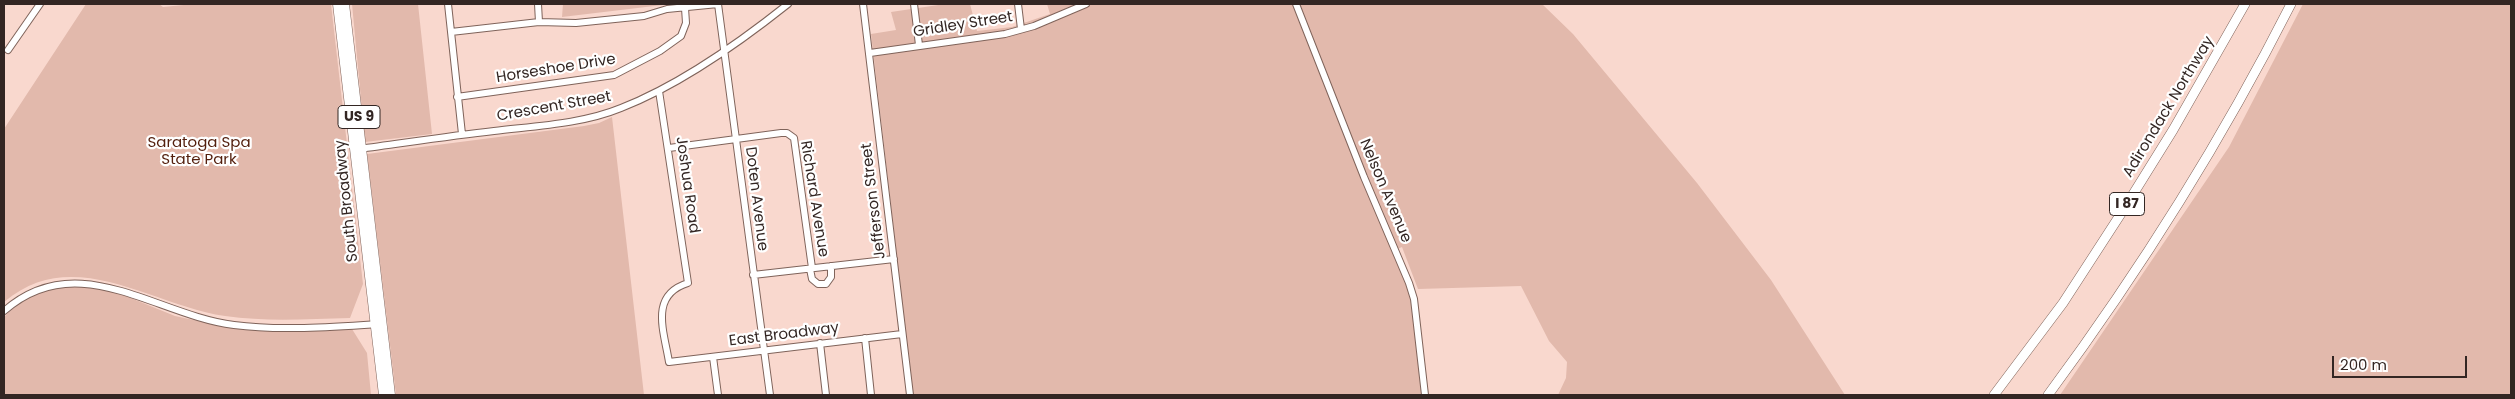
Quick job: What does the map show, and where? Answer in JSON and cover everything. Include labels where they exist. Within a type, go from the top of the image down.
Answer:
[{"type":"highway","points":[[2210,66],[2238,4]]},
{"type":"highway","name":"Adirondack Northway","points":[[1994,395],[2063,303],[2173,130],[2245,4]]},
{"type":"highway","name":"I 87","points":[[2048,395],[2123,289],[2179,200],[2224,125],[2291,4]]},
{"type":"main road","name":"South Broadway","points":[[337,4],[359,149]]},
{"type":"main road","name":"South Broadway","points":[[345,4],[379,324],[391,395]]},
{"type":"main road","name":"South Broadway","points":[[379,324],[383,395]]},
{"type":"street","points":[[8,50],[40,4]]},
{"type":"street","points":[[448,4],[462,134]]},
{"type":"street","points":[[538,4],[539,22]]},
{"type":"street","points":[[451,32],[539,22],[576,23],[644,16],[667,9],[718,4]]},
{"type":"street","name":"Doten Avenue","points":[[718,4],[770,395]]},
{"type":"street","name":"Crescent Street","points":[[359,149],[592,116],[621,108],[659,91],[724,51],[753,32],[788,4]]},
{"type":"street","name":"Jefferson Street","points":[[863,4],[910,395]]},
{"type":"street","points":[[914,4],[919,45]]},
{"type":"street","points":[[1018,4],[1021,29]]},
{"type":"street","name":"Gridley Street","points":[[870,53],[1005,34],[1034,26],[1086,4]]},
{"type":"street","name":"Nelson Avenue","points":[[1296,4],[1364,177],[1409,283],[1414,299],[1426,395]]},
{"type":"street","name":"Horseshoe Drive","points":[[457,96],[614,75],[660,51],[680,36],[686,23],[685,8]]},
{"type":"street","name":"Joshua Road","points":[[659,91],[688,283],[671,290],[663,304],[662,316],[668,362]]},
{"type":"street","name":"Richard Avenue","points":[[736,139],[781,133],[790,134],[794,138],[811,268]]},
{"type":"street","points":[[669,148],[736,139]]},
{"type":"street","points":[[753,275],[894,259]]},
{"type":"street","points":[[811,268],[812,279],[818,284],[826,284],[831,277],[831,266]]},
{"type":"street","points":[[4,311],[23,296],[57,285],[80,283],[115,288],[180,313],[236,325],[379,324]]},
{"type":"street","name":"East Broadway","points":[[668,362],[902,334]]},
{"type":"street","points":[[865,338],[871,395]]},
{"type":"street","points":[[820,343],[826,395]]},
{"type":"street","points":[[713,357],[718,395]]},
{"type":"green space","name":"Saratoga Spa State Park","points":[[86,4],[159,4],[163,7],[194,4],[331,4],[363,284],[350,318],[271,320],[225,316],[197,310],[113,283],[85,278],[57,278],[30,285],[4,302],[4,129]]},
{"type":"green space","points":[[352,4],[418,4],[432,134],[365,142]]},
{"type":"green space","points":[[563,4],[671,4],[562,17]]},
{"type":"green space","points":[[945,4],[970,4],[977,31],[1012,27],[1050,14],[1047,4],[1542,4],[1573,34],[1697,183],[1771,280],[1845,395],[1558,395],[1566,378],[1567,362],[1549,341],[1521,286],[1418,289],[1402,247],[1395,250],[1414,299],[1426,395],[913,395],[871,34],[896,30],[891,12]]},
{"type":"green space","points":[[2303,4],[2511,4],[2511,395],[2060,395],[2229,147]]},
{"type":"green space","points":[[612,117],[644,395],[396,395],[367,154],[584,126],[599,123]]},
{"type":"green space","points":[[91,286],[121,294],[175,316],[222,326],[265,330],[352,329],[367,353],[371,395],[4,395],[4,317],[24,300],[43,291],[65,287]]}]
